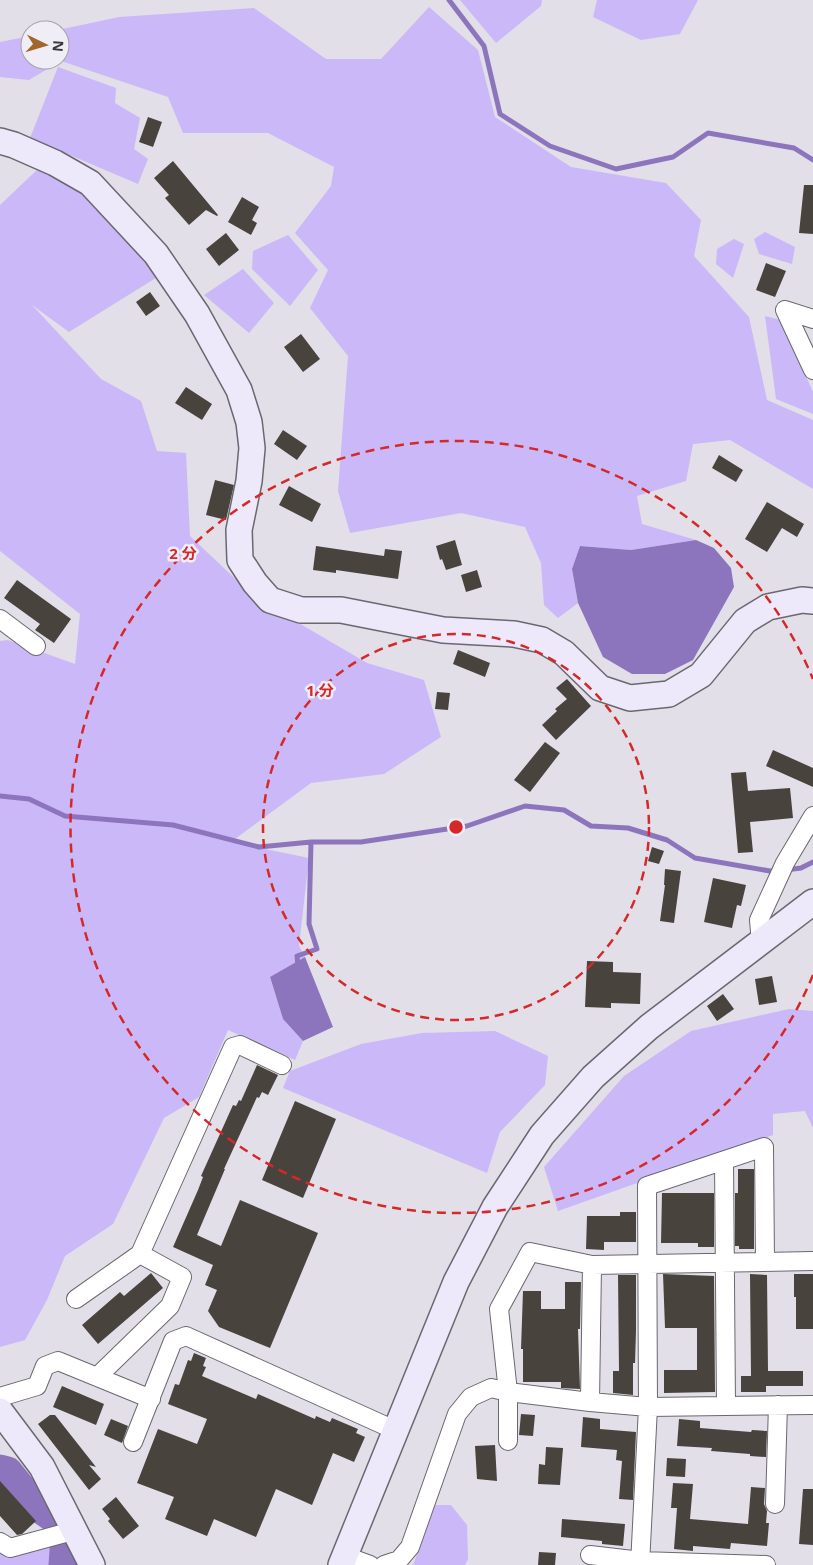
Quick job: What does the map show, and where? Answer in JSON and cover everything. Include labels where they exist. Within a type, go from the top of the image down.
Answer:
[{"type":"street","points":[[0,141],[55,163],[90,184],[156,254],[197,314],[239,390],[249,422],[252,448],[240,530],[240,560],[255,583],[270,600],[301,610],[341,610],[443,630],[514,634],[542,640],[564,653],[600,688],[630,698],[669,694],[701,675],[745,621],[768,607],[802,600],[813,601]]},
{"type":"street","points":[[813,319],[785,310],[813,370]]},
{"type":"street","points":[[0,619],[36,646]]},
{"type":"street","points":[[761,943],[759,920],[785,863],[813,816]]},
{"type":"street","points":[[370,1565],[343,1560],[456,1282],[495,1207],[542,1136],[593,1077],[649,1027],[813,902]]},
{"type":"street","points":[[76,1299],[140,1254],[233,1047],[240,1045],[282,1065]]},
{"type":"street","points":[[640,1563],[648,1407],[646,1186],[764,1147],[765,1262]]},
{"type":"street","points":[[724,1161],[726,1406]]},
{"type":"street","points":[[508,1441],[508,1392],[499,1310],[530,1252],[592,1265],[813,1261]]},
{"type":"street","points":[[97,1377],[170,1306],[182,1277],[140,1254]]},
{"type":"street","points":[[590,1402],[592,1265]]},
{"type":"street","points":[[133,1442],[173,1341],[186,1336],[397,1431]]},
{"type":"street","points":[[0,1397],[38,1386],[45,1366],[58,1361],[150,1399]]},
{"type":"street","points":[[384,1565],[399,1560],[410,1547],[457,1414],[471,1396],[491,1388],[508,1392],[590,1402],[648,1407],[813,1405]]},
{"type":"street","points":[[775,1504],[778,1405]]},
{"type":"street","points":[[0,1411],[42,1467],[67,1533],[92,1565]]},
{"type":"street","points":[[0,1542],[10,1548],[67,1533]]},
{"type":"street","points":[[590,1555],[640,1563],[766,1565]]},
{"type":"shaded area","points":[[460,0],[542,0],[541,6],[496,43]]},
{"type":"shaded area","points":[[597,0],[698,0],[680,34],[641,40],[593,17]]},
{"type":"shaded area","points":[[429,7],[478,50],[495,117],[571,167],[666,183],[701,220],[694,256],[749,317],[767,400],[813,420],[813,489],[730,440],[693,444],[686,481],[637,496],[642,524],[696,540],[631,550],[580,546],[572,569],[578,603],[558,618],[544,605],[541,563],[525,527],[461,513],[350,533],[338,491],[348,356],[310,308],[328,270],[295,233],[331,186],[334,167],[268,133],[183,133],[168,97],[70,64],[70,27],[119,17],[254,8],[326,59],[381,59]]},
{"type":"shaded area","points":[[20,38],[20,70],[46,70],[29,80],[0,77],[0,42]]},
{"type":"shaded area","points":[[57,70],[66,70],[116,88],[115,103],[140,118],[134,149],[148,159],[138,184],[30,138]]},
{"type":"shaded area","points":[[39,168],[93,200],[159,276],[69,332],[32,305],[101,379],[141,401],[157,451],[186,453],[190,536],[244,587],[297,622],[367,663],[424,680],[441,737],[384,774],[311,783],[231,842],[309,858],[299,946],[305,957],[270,978],[283,1019],[303,1041],[295,1060],[228,1030],[199,1097],[164,1118],[113,1224],[65,1256],[47,1300],[25,1340],[0,1347],[0,641],[8,640],[75,664],[80,614],[0,551],[0,205]]},
{"type":"shaded area","points":[[765,232],[795,247],[792,264],[759,254],[754,239]]},
{"type":"shaded area","points":[[288,235],[318,270],[290,306],[252,269],[253,251]]},
{"type":"shaded area","points":[[734,239],[744,244],[733,278],[716,264],[717,249]]},
{"type":"shaded area","points":[[243,269],[274,303],[249,333],[204,295]]},
{"type":"shaded area","points":[[765,316],[781,320],[813,392],[813,414],[776,399]]},
{"type":"shaded area","points":[[696,540],[714,548],[731,568],[734,587],[693,660],[665,674],[632,674],[603,657],[578,603],[572,569],[580,546],[631,550]]},
{"type":"shaded area","points":[[305,957],[333,1027],[303,1041],[283,1019],[270,977]]},
{"type":"shaded area","points":[[789,1009],[813,1011],[813,1128],[805,1111],[773,1114],[773,1135],[558,1211],[544,1167],[624,1076],[691,1031]]},
{"type":"shaded area","points":[[495,1031],[548,1056],[545,1085],[500,1132],[487,1173],[283,1088],[290,1071],[361,1044],[422,1033]]},
{"type":"shaded area","points":[[435,1505],[451,1505],[467,1525],[468,1559],[465,1565],[413,1565]]},
{"type":"shaded area","points":[[58,1540],[57,1565],[0,1565],[0,1550]]},
{"type":"building","points":[[148,117],[162,122],[153,147],[139,142]]},
{"type":"building","points":[[173,161],[217,216],[206,210],[189,225],[165,198],[169,195],[154,178]]},
{"type":"building","points":[[804,185],[813,185],[813,234],[799,233]]},
{"type":"building","points":[[242,197],[259,207],[252,220],[257,223],[251,235],[228,222]]},
{"type":"building","points":[[226,233],[239,250],[219,266],[206,249]]},
{"type":"building","points":[[766,263],[786,271],[775,297],[756,290]]},
{"type":"building","points":[[150,292],[160,306],[146,316],[136,302]]},
{"type":"building","points":[[301,334],[320,359],[303,372],[284,347]]},
{"type":"building","points":[[186,387],[212,404],[202,420],[175,403]]},
{"type":"building","points":[[283,430],[307,446],[297,460],[274,444]]},
{"type":"building","points":[[719,455],[743,470],[736,482],[712,468]]},
{"type":"building","points":[[215,480],[234,485],[226,520],[206,515]]},
{"type":"building","points":[[289,486],[321,504],[312,522],[279,505]]},
{"type":"building","points":[[767,502],[804,524],[797,537],[782,528],[767,552],[745,539]]},
{"type":"building","points":[[455,540],[462,565],[446,570],[442,559],[440,560],[436,546]]},
{"type":"building","points":[[316,546],[384,556],[385,549],[402,551],[398,579],[336,570],[336,573],[313,570]]},
{"type":"building","points":[[477,570],[482,587],[466,592],[461,575]]},
{"type":"building","points":[[17,580],[71,619],[54,643],[35,630],[40,624],[4,598]]},
{"type":"building","points":[[458,650],[490,663],[485,677],[453,664]]},
{"type":"building","points":[[567,679],[591,706],[556,740],[542,725],[557,711],[555,709],[567,699],[556,688]]},
{"type":"building","points":[[437,692],[450,693],[448,710],[435,709]]},
{"type":"building","points":[[545,742],[560,753],[530,792],[514,780]]},
{"type":"building","points":[[773,750],[813,768],[813,787],[766,766]]},
{"type":"building","points":[[746,772],[748,791],[790,788],[793,818],[750,822],[753,852],[738,853],[731,773]]},
{"type":"building","points":[[652,847],[664,851],[659,864],[648,861]]},
{"type":"building","points":[[665,869],[681,871],[674,923],[660,921],[665,885]]},
{"type":"building","points":[[713,878],[746,885],[741,906],[737,905],[732,928],[704,922]]},
{"type":"building","points":[[587,961],[613,962],[613,972],[641,973],[640,1004],[611,1003],[611,1008],[585,1007]]},
{"type":"building","points":[[772,976],[777,1002],[759,1005],[755,979]]},
{"type":"building","points":[[723,994],[734,1009],[717,1021],[707,1006]]},
{"type":"building","points":[[257,1065],[278,1075],[268,1095],[262,1092],[259,1098],[257,1097],[224,1169],[197,1235],[221,1246],[240,1200],[318,1233],[270,1348],[219,1327],[208,1311],[217,1290],[205,1285],[213,1265],[173,1247],[198,1190],[203,1177],[201,1176],[233,1105],[236,1106],[239,1100],[241,1101]]},
{"type":"building","points":[[295,1101],[336,1119],[303,1198],[262,1180]]},
{"type":"building","points":[[738,1169],[754,1169],[754,1249],[739,1249],[739,1246],[735,1246],[735,1193],[738,1193]]},
{"type":"building","points":[[662,1193],[714,1193],[714,1247],[698,1247],[698,1243],[661,1243]]},
{"type":"building","points":[[620,1212],[636,1212],[636,1242],[604,1242],[604,1250],[586,1249],[587,1216],[620,1216]]},
{"type":"building","points":[[151,1273],[163,1288],[98,1344],[82,1325],[120,1292],[124,1296]]},
{"type":"building","points":[[663,1274],[714,1276],[715,1392],[664,1393],[664,1370],[697,1370],[697,1328],[665,1328]]},
{"type":"building","points":[[750,1274],[767,1275],[768,1371],[803,1371],[803,1386],[766,1386],[766,1392],[741,1392],[741,1376],[751,1376]]},
{"type":"building","points":[[794,1274],[813,1274],[813,1329],[796,1329]]},
{"type":"building","points":[[618,1275],[636,1275],[633,1395],[613,1393],[613,1371],[619,1371]]},
{"type":"building","points":[[565,1282],[581,1282],[580,1329],[578,1329],[580,1389],[561,1388],[561,1382],[523,1382],[523,1349],[521,1349],[523,1291],[541,1291],[541,1309],[565,1309]]},
{"type":"building","points":[[194,1353],[206,1358],[203,1366],[206,1367],[202,1376],[256,1399],[258,1394],[315,1419],[316,1416],[330,1422],[332,1418],[358,1429],[356,1433],[365,1437],[354,1462],[333,1453],[312,1505],[276,1489],[256,1537],[214,1519],[207,1536],[165,1519],[174,1497],[137,1483],[158,1429],[197,1444],[207,1419],[168,1404],[175,1384],[179,1385],[188,1360],[191,1361]]},
{"type":"building","points":[[62,1386],[104,1404],[96,1425],[53,1407]]},
{"type":"building","points":[[521,1414],[535,1415],[533,1436],[519,1435]]},
{"type":"building","points":[[50,1415],[55,1415],[96,1467],[89,1465],[101,1479],[89,1490],[38,1424]]},
{"type":"building","points":[[583,1417],[600,1419],[600,1429],[636,1432],[633,1500],[619,1499],[622,1461],[616,1460],[617,1450],[581,1447]]},
{"type":"building","points":[[111,1419],[128,1426],[122,1443],[104,1435]]},
{"type":"building","points":[[679,1419],[700,1421],[700,1428],[751,1432],[752,1430],[767,1431],[766,1457],[711,1451],[712,1448],[677,1446]]},
{"type":"building","points":[[495,1445],[497,1481],[477,1479],[475,1446]]},
{"type":"building","points":[[546,1447],[563,1448],[560,1485],[538,1484],[539,1464],[545,1465]]},
{"type":"building","points":[[667,1458],[686,1459],[685,1477],[666,1476]]},
{"type":"building","points":[[0,1481],[36,1521],[22,1534],[17,1535],[0,1516]]},
{"type":"building","points":[[673,1483],[693,1484],[690,1519],[748,1524],[751,1487],[765,1488],[766,1523],[769,1523],[767,1546],[731,1543],[730,1549],[693,1546],[693,1551],[674,1549],[677,1508],[671,1508]]},
{"type":"building","points":[[803,1489],[813,1489],[813,1545],[799,1544]]},
{"type":"building","points":[[116,1497],[139,1526],[123,1539],[108,1521],[110,1519],[102,1509]]},
{"type":"building","points":[[562,1519],[625,1524],[623,1546],[602,1544],[602,1541],[561,1537]]},
{"type":"building","points":[[539,1552],[556,1553],[555,1565],[538,1565]]},
{"type":"waterway","points":[[449,0],[484,46],[500,114],[550,146],[616,169],[673,157],[708,133],[794,148],[813,160]]},
{"type":"waterway","points":[[0,796],[29,799],[65,816],[173,825],[259,847],[311,842],[361,842],[467,826],[525,806],[564,810],[591,826],[628,828],[667,840],[695,858],[778,871]]},
{"type":"waterway","points":[[298,966],[297,956],[317,949],[309,924],[311,842]]},
{"type":"waterway","points":[[786,870],[801,868],[813,862]]},
{"type":"waterway","points":[[0,1469],[8,1471],[36,1506],[57,1521],[65,1536],[63,1565]]}]
